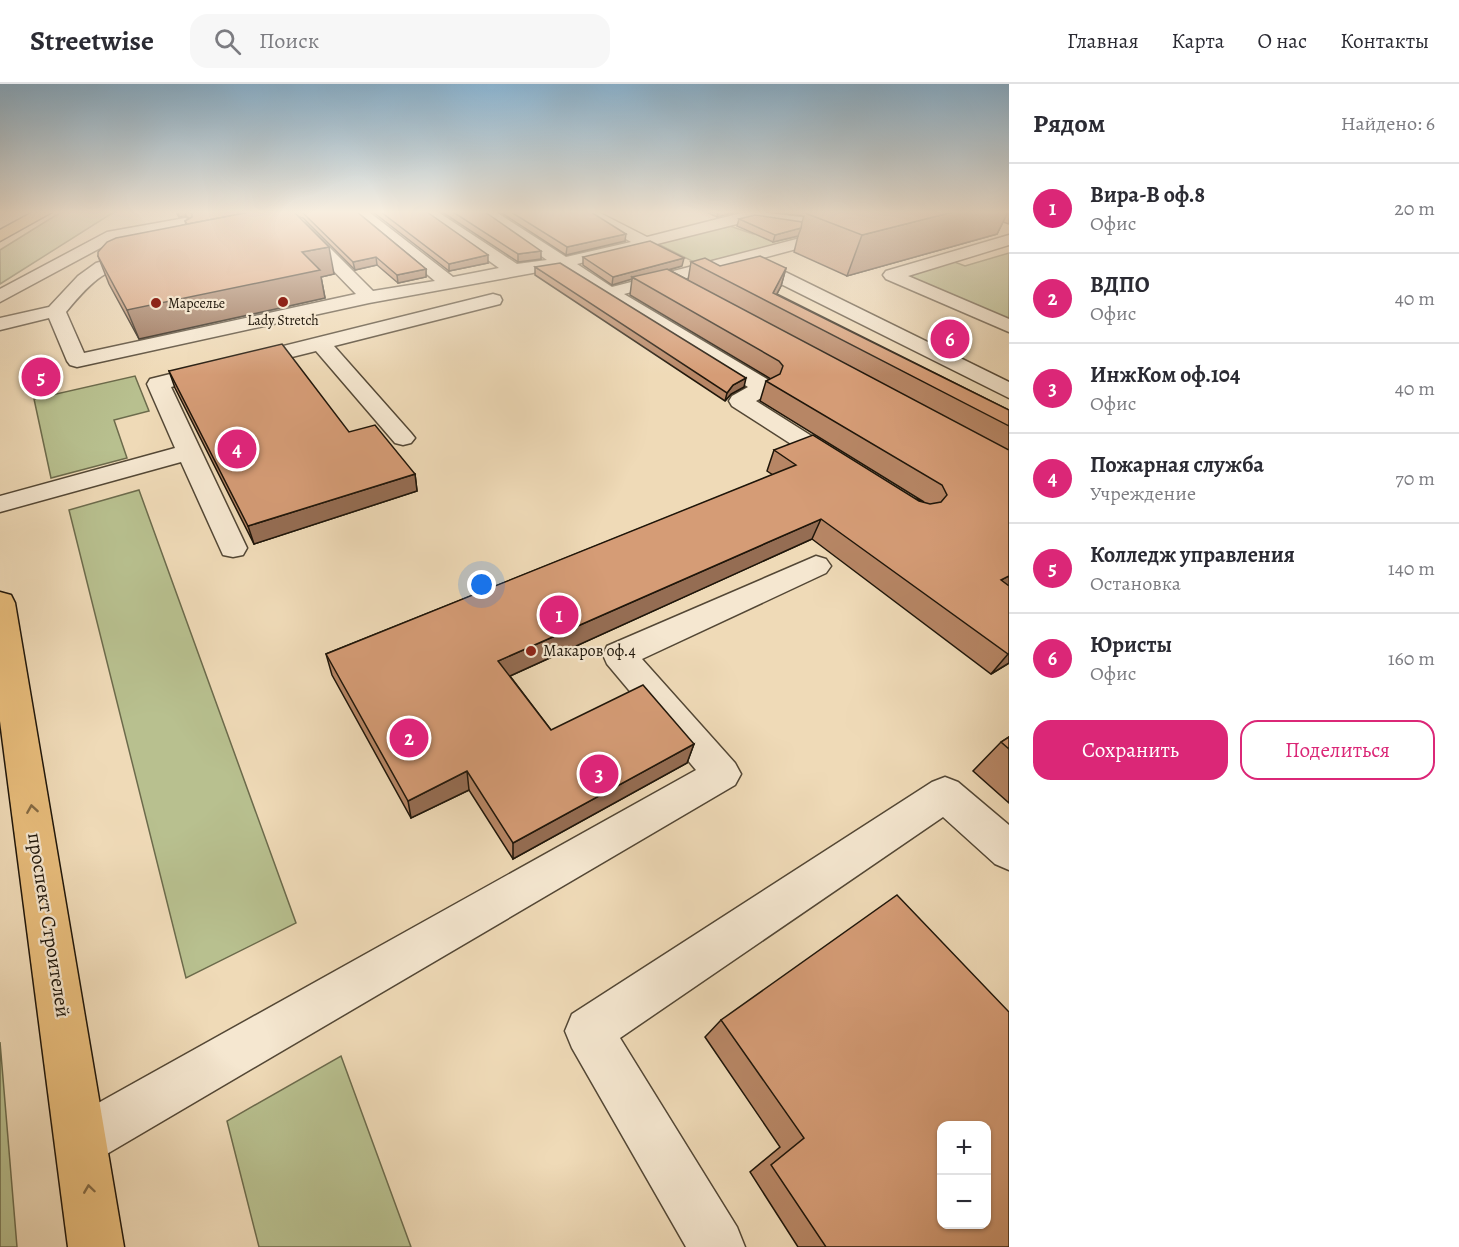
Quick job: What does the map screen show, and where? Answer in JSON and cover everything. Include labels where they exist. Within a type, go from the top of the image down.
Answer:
[{"type":"main road","name":"проспект Строителей","points":[[0,603],[82,1140],[96,1247]]},
{"type":"lane","points":[[0,296],[55,266]]},
{"type":"lane","points":[[0,324],[56,311],[90,272],[101,266]]},
{"type":"lane","points":[[339,266],[369,297]]},
{"type":"lane","points":[[428,266],[450,284]]},
{"type":"lane","points":[[508,266],[514,270]]},
{"type":"lane","points":[[56,311],[77,361],[369,297],[539,266]]},
{"type":"lane","points":[[566,266],[764,387],[740,401],[859,476]]},
{"type":"lane","points":[[609,293],[713,266]]},
{"type":"lane","points":[[760,266],[1009,391]]},
{"type":"lane","points":[[916,266],[892,275],[1009,326]]},
{"type":"lane","points":[[665,277],[697,294]]},
{"type":"lane","points":[[233,548],[158,384],[493,300]]},
{"type":"lane","points":[[320,344],[403,438]]},
{"type":"lane","points":[[0,504],[190,452]]},
{"type":"lane","points":[[82,1140],[722,774],[619,655],[816,566]]},
{"type":"lane","points":[[717,1247],[589,1031],[945,794],[1009,851]]},
{"type":"green space","points":[[0,266],[28,266],[0,284]]},
{"type":"green space","points":[[934,266],[1009,266],[1009,322],[902,276]]},
{"type":"green space","points":[[135,376],[149,411],[114,420],[127,458],[51,478],[34,399]]},
{"type":"green space","points":[[139,490],[296,923],[186,978],[69,510]]},
{"type":"green space","points":[[0,1042],[17,1247],[0,1247]]},
{"type":"green space","points":[[341,1056],[411,1247],[259,1247],[227,1121]]},
{"type":"building","points":[[104,266],[316,266],[320,270],[127,310]]},
{"type":"building","points":[[387,266],[423,266],[426,269],[397,275]]},
{"type":"building","points":[[565,266],[746,378],[733,385],[727,393],[535,267]]},
{"type":"building","points":[[597,266],[653,266],[613,277]]},
{"type":"building","points":[[699,266],[786,268],[773,293],[1009,410],[1009,426]]},
{"type":"building","points":[[667,269],[1009,450],[1009,576],[1001,580],[1009,586],[1009,653],[821,519],[498,661],[551,730],[643,685],[694,744],[513,843],[467,771],[408,801],[326,654],[796,465],[774,450],[813,435],[919,501],[930,504],[941,502],[947,495],[942,485],[766,381],[780,374],[783,366],[779,361],[632,277]]},
{"type":"building","points":[[282,344],[349,432],[375,425],[415,474],[248,526],[169,371]]},
{"type":"building","points":[[1009,737],[1009,749],[1001,742]]},
{"type":"building","points":[[897,895],[1009,1012],[1009,1247],[826,1247],[771,1165],[804,1138],[721,1020]]},
{"type":"place","name":"Lady Stretch","points":[[283,302]]},
{"type":"place","name":"Марселье","points":[[156,303]]},
{"type":"place","name":"Юристы","points":[[950,339]]},
{"type":"place","name":"Колледж управления","points":[[41,377]]},
{"type":"place","name":"Пожарная служба","points":[[237,449]]},
{"type":"place","name":"Вира-В оф.8","points":[[559,615]]},
{"type":"place","name":"Макаров оф.4","points":[[531,651]]},
{"type":"place","name":"ВДПО","points":[[409,738]]},
{"type":"place","name":"ИнжКом оф.104","points":[[599,774]]}]
